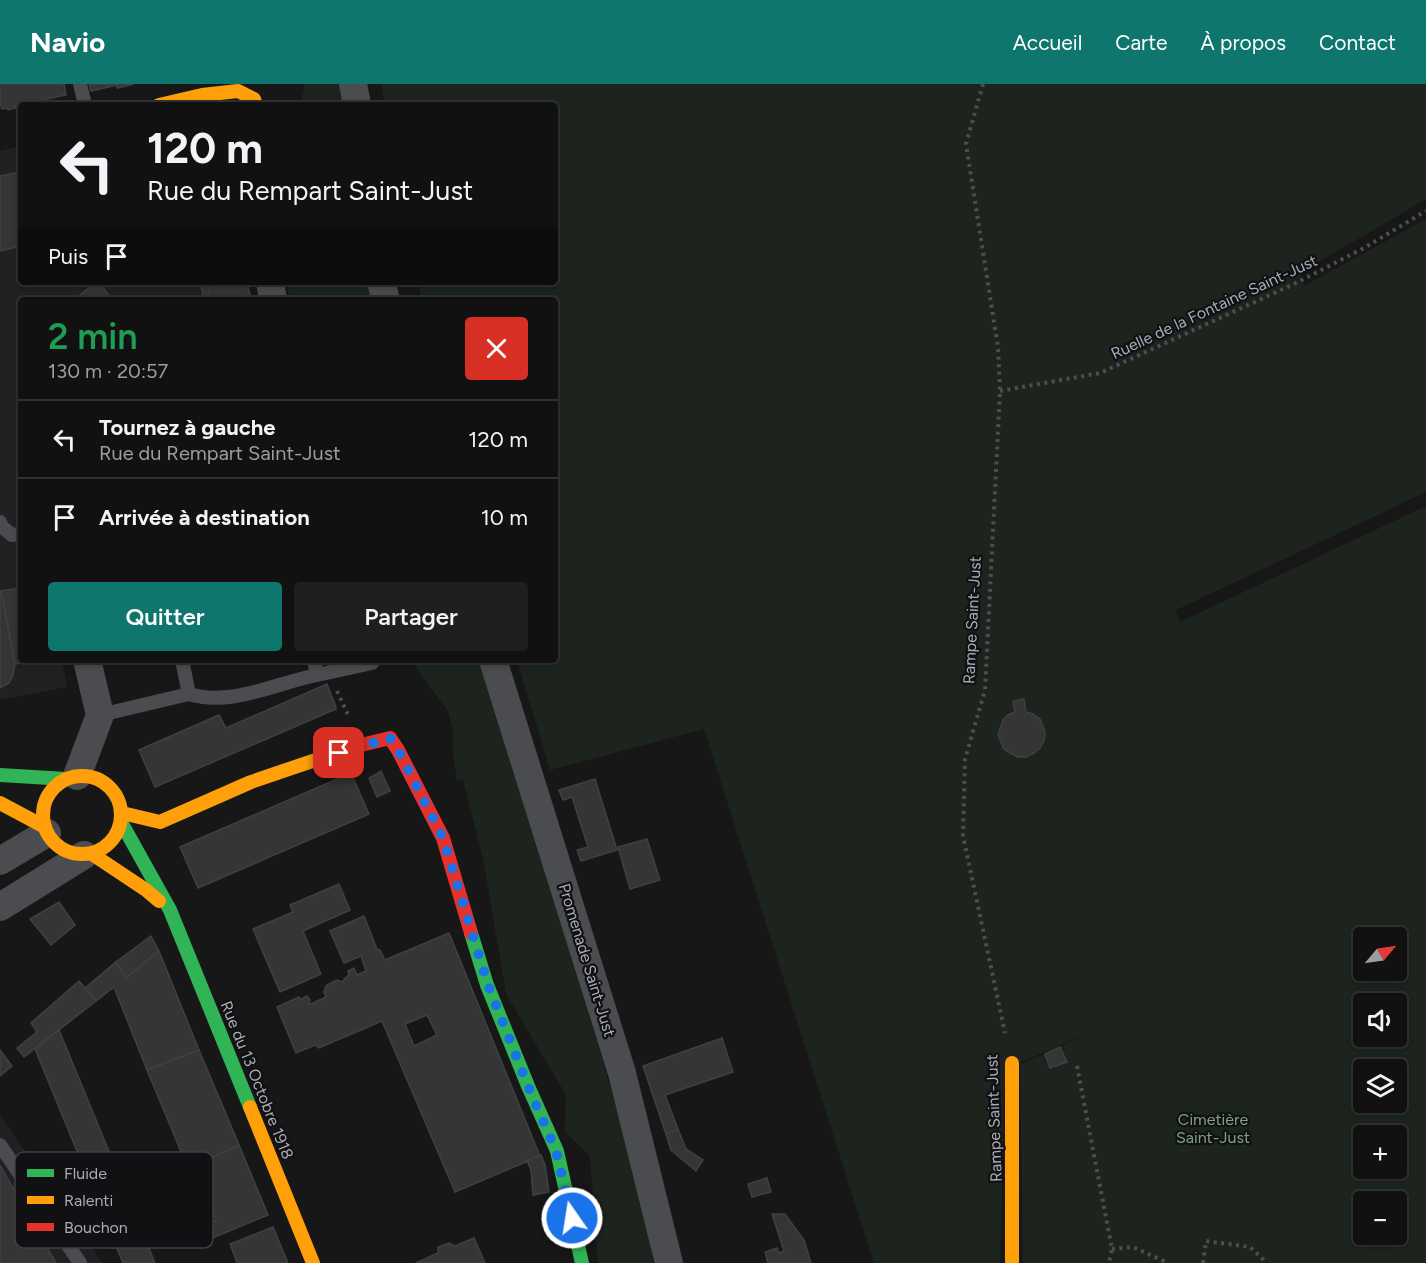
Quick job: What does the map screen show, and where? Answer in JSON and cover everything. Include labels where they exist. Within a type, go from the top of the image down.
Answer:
[{"type":"street","points":[[353,84],[356,102]]},
{"type":"street","points":[[167,102],[200,90],[238,91],[254,99],[255,102]]},
{"type":"street","points":[[88,663],[99,715],[72,778],[57,785],[49,794],[44,804],[43,815],[46,830],[53,842],[73,854],[88,855]]},
{"type":"street","name":"Promenade Saint-Just","points":[[494,663],[622,1073],[669,1263]]},
{"type":"street","points":[[121,817],[160,822],[251,782],[361,745],[390,738],[443,838],[488,985],[556,1151],[582,1263]]},
{"type":"street","points":[[0,775],[90,777],[102,781],[112,789],[118,800],[121,817],[118,832],[112,842],[103,849],[88,855],[0,908]]},
{"type":"street","points":[[0,803],[46,830]]},
{"type":"street","name":"Rue du 13 Octobre 1918","points":[[121,817],[170,910],[313,1263]]},
{"type":"street","points":[[0,861],[46,830]]},
{"type":"street","name":"Rue du 13 Octobre 1918","points":[[88,855],[146,890],[170,910]]},
{"type":"street","name":"Rampe Saint-Just","points":[[1012,1063],[1012,1263]]},
{"type":"lane","points":[[80,84],[84,102]]},
{"type":"lane","points":[[0,522],[2,527],[12,535],[18,534]]},
{"type":"lane","points":[[183,663],[189,694]]},
{"type":"lane","points":[[316,663],[323,674]]},
{"type":"lane","points":[[99,715],[189,694],[200,697],[233,697],[372,663]]},
{"type":"lane","points":[[0,1144],[15,1166]]},
{"type":"lane","points":[[70,1248],[80,1263]]},
{"type":"path","name":"Rampe Saint-Just","points":[[983,84],[966,144],[998,347],[1000,391],[985,690],[965,759],[963,836],[1012,1063]]},
{"type":"path","name":"Ruelle de la Fontaine Saint-Just","points":[[1000,391],[1100,373],[1294,284],[1364,248],[1426,211]]},
{"type":"path","points":[[323,674],[361,745]]},
{"type":"path","points":[[1077,1066],[1112,1249],[1108,1263]]},
{"type":"path","points":[[1203,1263],[1206,1241],[1250,1247],[1267,1263]]},
{"type":"path","points":[[1112,1249],[1133,1247],[1168,1263]]},
{"type":"shaded area","points":[[18,147],[18,285],[248,285],[250,297],[18,297],[18,663],[63,663],[67,687],[0,700],[0,151]]},
{"type":"shaded area","points":[[0,1115],[26,1152],[15,1152],[15,1248],[92,1248],[102,1263],[0,1263]]},
{"type":"green space","points":[[305,84],[346,84],[349,102],[301,102]]},
{"type":"green space","name":"Cimetière Saint-Just","points":[[381,84],[1426,84],[1426,199],[1300,273],[1304,286],[1426,219],[1426,492],[1176,610],[1180,622],[1426,506],[1426,1263],[1023,1263],[1020,1064],[1045,1054],[1051,1068],[1067,1062],[1060,1047],[1087,1034],[1005,1069],[1000,1263],[874,1263],[704,729],[550,770],[518,663],[558,663],[558,297],[420,297],[418,285],[558,285],[558,102],[384,102]]},
{"type":"green space","points":[[287,285],[374,285],[376,297],[289,297]]},
{"type":"green space","points":[[412,663],[482,663],[610,1085],[648,1225],[653,1263],[598,1263],[590,1156],[565,1132],[566,1095],[506,994],[483,858],[463,780],[457,781],[453,754],[453,730],[448,711]]},
{"type":"building","points":[[0,84],[64,84],[66,95],[34,102],[18,102],[16,108],[8,110],[7,108],[2,109]]},
{"type":"building","points":[[89,84],[134,84],[91,91]]},
{"type":"building","points":[[18,173],[18,247],[0,251],[0,176]]},
{"type":"building","points":[[93,285],[101,285],[110,297],[77,297]]},
{"type":"building","points":[[201,285],[208,285],[210,297],[203,297]]},
{"type":"building","points":[[208,285],[248,285],[250,297],[210,297]]},
{"type":"building","points":[[18,588],[19,663],[15,664],[1,591]]},
{"type":"building","points":[[0,592],[15,664],[9,683],[0,688]]},
{"type":"building","points":[[327,684],[336,709],[155,787],[139,750],[219,715],[226,728]]},
{"type":"building","points":[[1024,699],[1026,712],[1040,719],[1045,732],[1040,748],[1026,757],[1018,757],[1004,749],[998,735],[1003,720],[1015,712],[1013,701]]},
{"type":"building","points":[[381,771],[390,791],[377,797],[369,778]]},
{"type":"building","points":[[351,773],[369,814],[198,888],[180,847]]},
{"type":"building","points":[[595,779],[617,850],[581,861],[577,850],[588,847],[572,797],[563,800],[559,790]]},
{"type":"building","points":[[647,839],[660,880],[630,889],[618,847]]},
{"type":"building","points":[[339,884],[350,910],[303,931],[321,974],[280,992],[253,929],[293,912],[290,905]]},
{"type":"building","points":[[59,902],[75,925],[51,945],[30,919]]},
{"type":"building","points":[[364,916],[377,949],[380,950],[385,960],[449,933],[540,1156],[455,1192],[382,1021],[319,1048],[315,1045],[296,1053],[277,1007],[299,997],[300,1000],[307,996],[310,1000],[309,1005],[326,997],[324,992],[326,986],[337,980],[343,982],[349,975],[348,971],[354,968],[357,975],[366,971],[361,956],[344,963],[330,931]],"holes":[[[427,1015],[437,1035],[414,1046],[405,1024]]]},
{"type":"building","points":[[151,936],[159,951],[126,978],[116,962]]},
{"type":"building","points":[[159,951],[199,1050],[147,1070],[114,987],[96,1001],[85,988],[116,962],[126,978]]},
{"type":"building","points":[[79,981],[96,1001],[24,1057],[17,1048],[37,1032],[31,1023]]},
{"type":"building","points":[[59,1030],[109,1152],[77,1152],[35,1049]]},
{"type":"building","points":[[722,1038],[733,1072],[665,1095],[678,1129],[666,1134],[643,1066]]},
{"type":"building","points":[[1060,1047],[1067,1062],[1050,1068],[1045,1054]]},
{"type":"building","points":[[0,1050],[12,1066],[0,1076]]},
{"type":"building","points":[[199,1050],[239,1145],[213,1157],[213,1152],[181,1152],[147,1070]]},
{"type":"building","points":[[678,1129],[686,1149],[703,1160],[696,1171],[671,1150],[666,1134]]},
{"type":"building","points":[[239,1145],[268,1215],[213,1238],[213,1221],[216,1220],[213,1213],[213,1157]]},
{"type":"building","points":[[541,1155],[549,1192],[533,1195],[531,1170],[527,1161]]},
{"type":"building","points":[[0,1165],[15,1191],[15,1248],[47,1248],[56,1263],[0,1263]]},
{"type":"building","points":[[767,1178],[771,1192],[752,1197],[748,1184]]},
{"type":"building","points":[[772,1214],[785,1214],[804,1240],[811,1263],[768,1263],[765,1252],[777,1248],[779,1253],[784,1251]]},
{"type":"building","points":[[273,1227],[288,1263],[237,1263],[230,1244]]},
{"type":"building","points":[[474,1238],[485,1263],[416,1263],[438,1253],[438,1247],[449,1243],[455,1246]]},
{"type":"building","points":[[117,1248],[149,1248],[155,1263],[123,1263]]},
{"type":"traffic: fast","points":[[0,775],[66,779]]},
{"type":"traffic: fast","points":[[121,822],[170,910],[250,1107]]},
{"type":"traffic: fast","points":[[471,933],[487,985],[557,1151],[582,1263]]},
{"type":"traffic: slow","points":[[172,102],[202,95],[238,91],[254,99],[255,102]]},
{"type":"traffic: slow","points":[[122,813],[160,822],[251,782],[333,754]]},
{"type":"traffic: slow","points":[[82,776],[97,779],[110,787],[118,800],[121,815],[118,830],[110,843],[97,851],[82,854],[67,851],[54,843],[46,830],[43,815],[46,800],[54,787],[67,779],[82,776]]},
{"type":"traffic: slow","points":[[0,803],[45,827]]},
{"type":"traffic: slow","points":[[92,854],[159,901]]},
{"type":"traffic: slow","points":[[1012,1063],[1012,1263]]},
{"type":"traffic: slow","points":[[250,1107],[313,1263]]},
{"type":"traffic: jam","points":[[333,754],[390,738],[443,838],[471,933]]},
{"type":"route","points":[[339,753],[390,738],[443,838],[488,985],[556,1151],[572,1218]]}]
